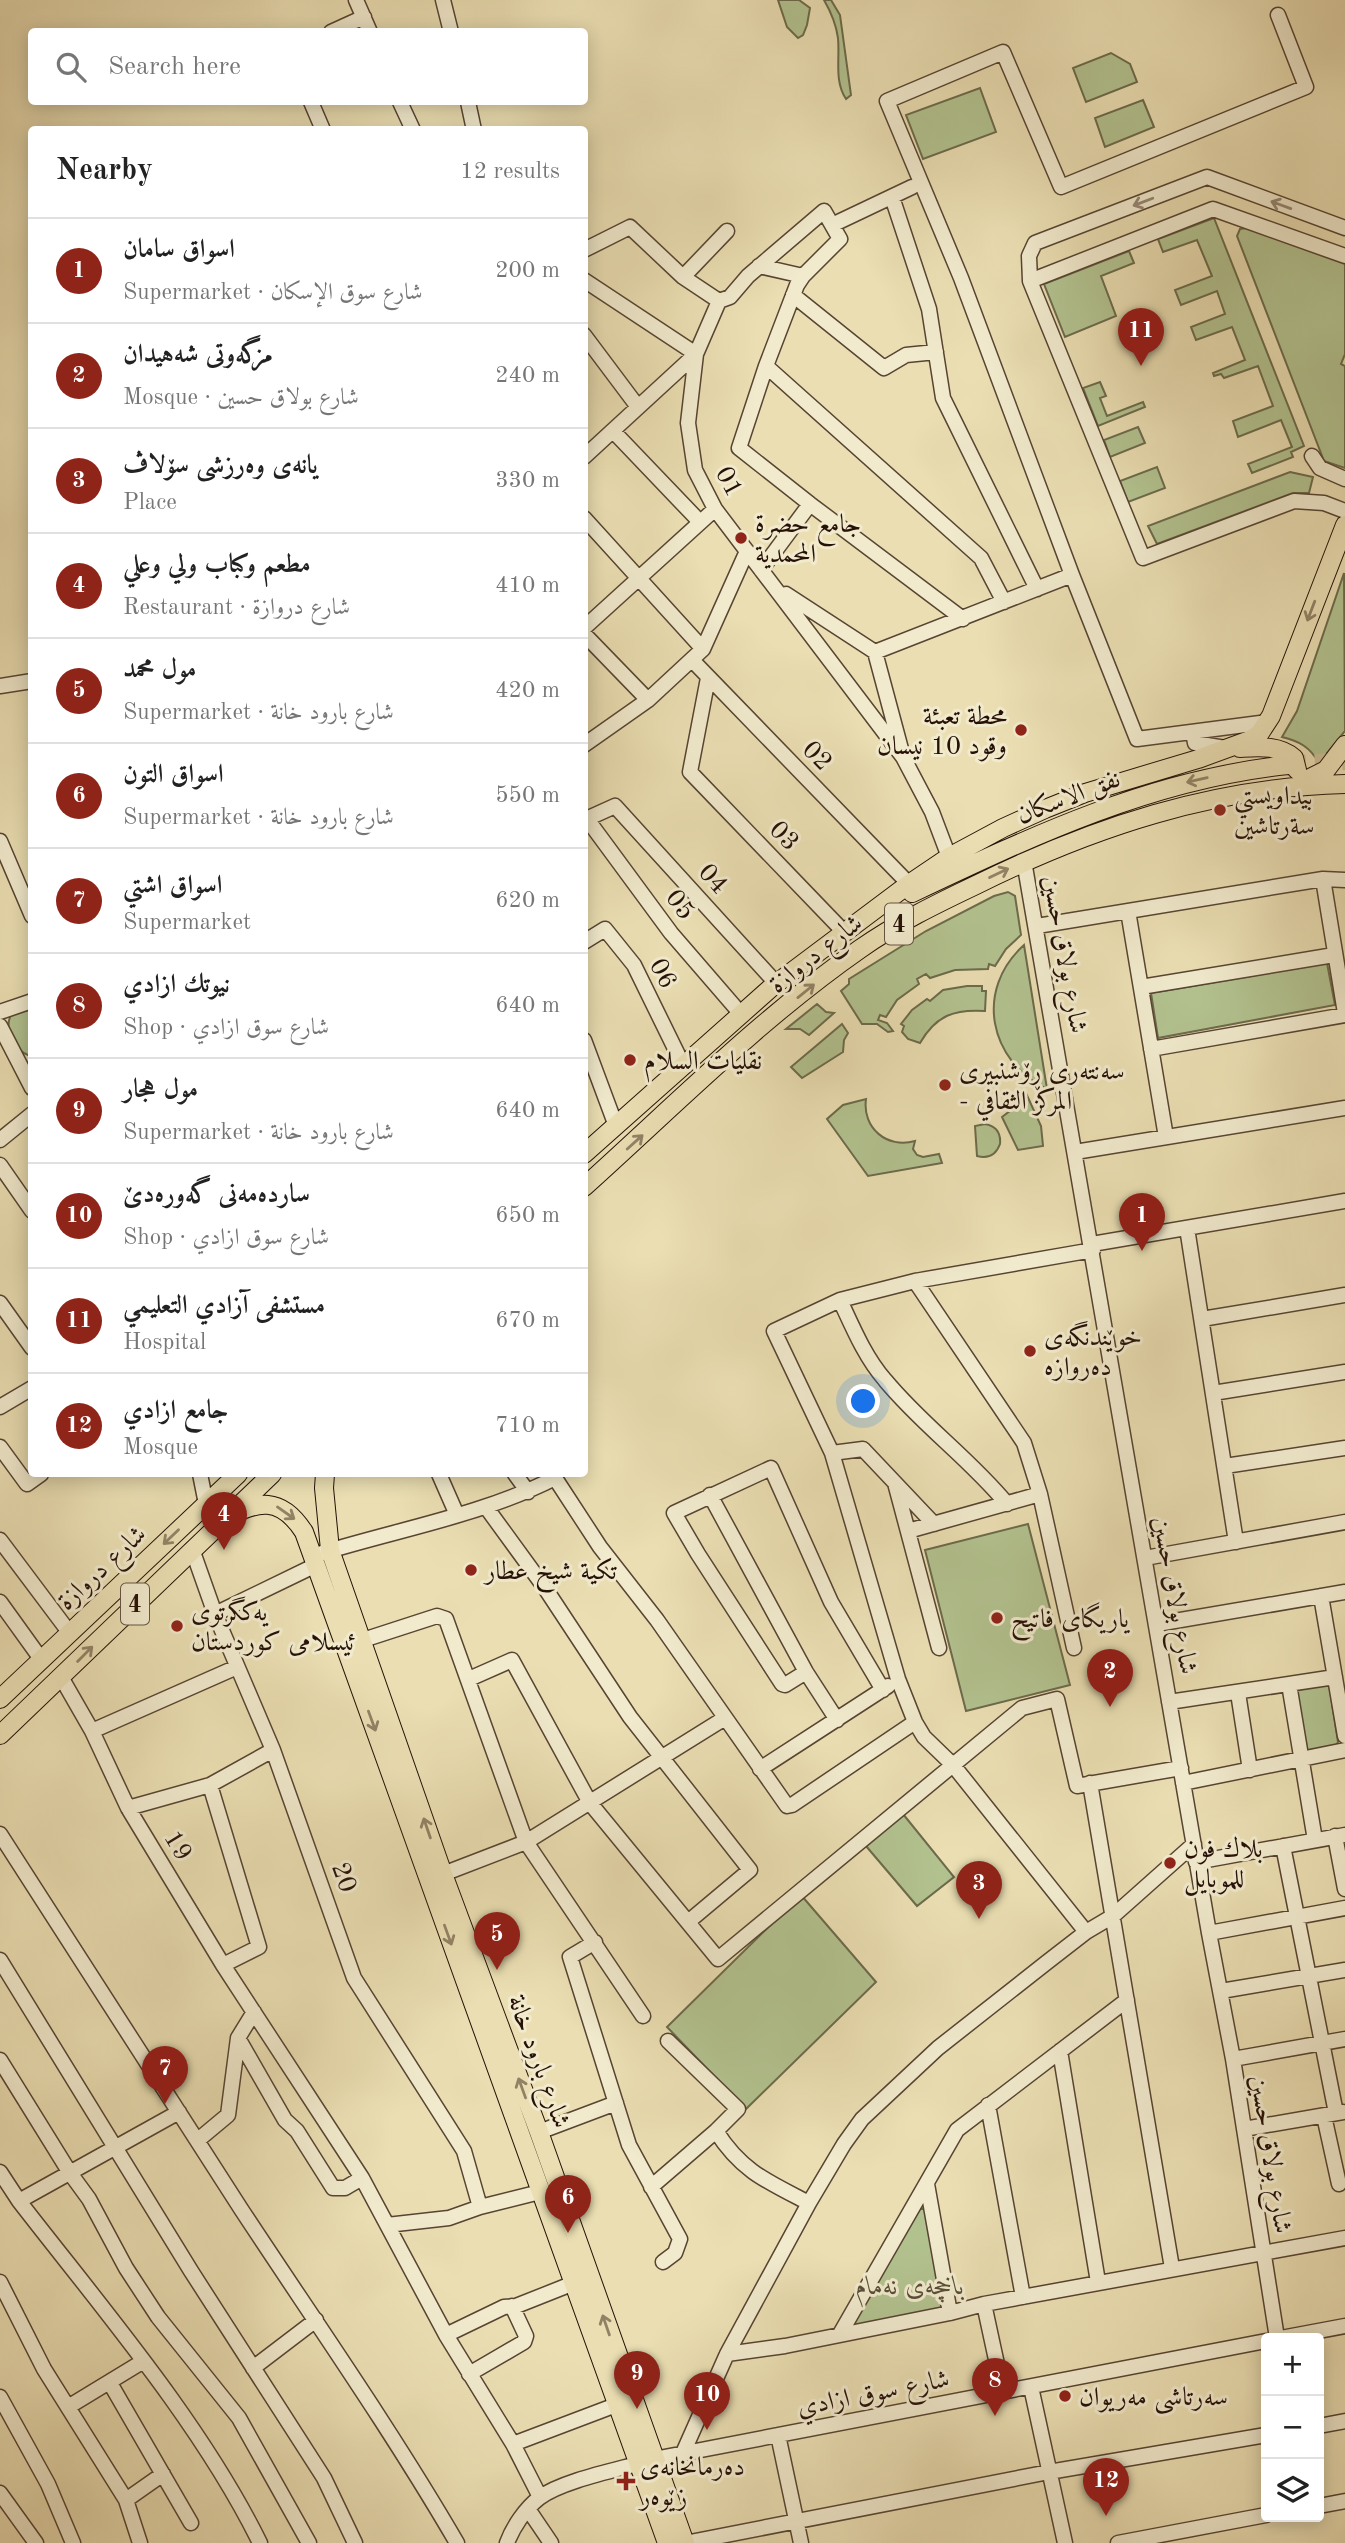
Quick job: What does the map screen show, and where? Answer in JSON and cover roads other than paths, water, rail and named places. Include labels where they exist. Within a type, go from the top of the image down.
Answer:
[{"type":"main road","points":[[1225,748],[1250,740],[1264,728],[1345,525]]},
{"type":"main road","points":[[878,909],[949,857],[1003,828],[1195,745],[1273,748],[1294,758],[1297,769],[1293,778],[1283,784],[1259,790]]},
{"type":"main road","points":[[1283,786],[1321,774],[1345,745]]},
{"type":"main road","name":"نفق الاسكان","points":[[878,909],[1028,838],[1102,808],[1200,779],[1288,765]]},
{"type":"main road","points":[[1283,786],[1345,784]]},
{"type":"main road","name":"شارع دروازة","points":[[588,1183],[739,1048],[850,957],[905,919],[1024,861],[1084,837],[1200,802],[1283,786]]},
{"type":"main road","name":"شارع دروازة","points":[[588,1150],[776,984],[878,909]]},
{"type":"main road","name":"شارع دروازة","points":[[0,1698],[235,1477]]},
{"type":"main road","name":"شارع دروازة","points":[[0,1735],[269,1477]]},
{"type":"main road","name":"شارع بارود خانة","points":[[326,1477],[319,1557],[540,2192],[565,2234]]},
{"type":"main road","name":"شارع بارود خانة","points":[[224,1519],[256,1505],[284,1508],[304,1532],[319,1557],[363,1640],[443,1874],[539,2132],[565,2234],[646,2461],[667,2543]]},
{"type":"main road","points":[[565,2234],[574,2283],[616,2404],[646,2461]]},
{"type":"main road","name":"شارع بارود خانة","points":[[646,2461],[685,2543]]},
{"type":"street","points":[[356,0],[368,28]]},
{"type":"street","points":[[443,0],[450,28]]},
{"type":"street","points":[[1264,728],[1195,745],[1137,739],[1072,575],[961,278],[887,101],[1003,52],[1061,187],[1306,87],[1278,15]]},
{"type":"street","points":[[340,28],[364,17]]},
{"type":"street","points":[[312,105],[321,126]]},
{"type":"street","points":[[402,105],[411,126]]},
{"type":"street","points":[[469,105],[473,126]]},
{"type":"street","points":[[1345,228],[1207,177],[1035,243],[1029,256],[1030,281],[1143,558],[1294,501],[1324,503],[1345,511]]},
{"type":"street","points":[[912,187],[832,225],[840,239],[803,276],[793,295],[739,449],[963,619]]},
{"type":"street","points":[[892,197],[929,309],[943,398],[1037,589]]},
{"type":"street","points":[[1030,281],[1213,209],[1345,256]]},
{"type":"street","name":"01","points":[[832,225],[824,211],[759,266],[730,298],[719,301],[696,354],[688,408],[689,435],[698,479],[715,509],[903,757],[932,812],[949,857]]},
{"type":"street","points":[[588,248],[630,227],[683,277],[719,301]]},
{"type":"street","points":[[683,277],[727,231]]},
{"type":"street","points":[[759,266],[803,276]]},
{"type":"street","points":[[588,283],[696,354],[588,453]]},
{"type":"street","points":[[793,295],[884,368],[906,355],[936,352]]},
{"type":"street","points":[[588,340],[638,407]]},
{"type":"street","points":[[766,366],[981,558],[1004,602]]},
{"type":"street","points":[[613,431],[700,522]]},
{"type":"street","points":[[1312,456],[1320,468],[1345,479]]},
{"type":"street","points":[[761,570],[810,504]]},
{"type":"street","points":[[588,624],[715,509]]},
{"type":"street","points":[[588,522],[703,649]]},
{"type":"street","points":[[588,741],[648,700],[703,649],[747,551]]},
{"type":"street","points":[[875,652],[1072,575]]},
{"type":"street","points":[[776,588],[875,652],[903,757]]},
{"type":"street","points":[[588,638],[648,700]]},
{"type":"street","name":"02","points":[[692,660],[909,884]]},
{"type":"street","name":"03","points":[[708,678],[690,772],[844,932]]},
{"type":"street","points":[[0,686],[28,682]]},
{"type":"street","name":"04","points":[[588,818],[615,806],[776,984]]},
{"type":"street","name":"05","points":[[588,822],[671,933],[741,1014]]},
{"type":"street","points":[[0,841],[28,907]]},
{"type":"street","name":"شارع بولاق حسين","points":[[1024,861],[1196,1862],[1233,2059],[1278,2333]]},
{"type":"street","points":[[1037,926],[1323,879],[1345,880]]},
{"type":"street","points":[[1151,1049],[1345,1014],[1323,879]]},
{"type":"street","points":[[1128,911],[1166,1137]]},
{"type":"street","name":"06","points":[[588,940],[605,929],[634,965],[683,1065]]},
{"type":"street","points":[[1140,987],[1335,955]]},
{"type":"street","points":[[0,1012],[28,1002]]},
{"type":"street","points":[[0,1026],[28,1080]]},
{"type":"street","points":[[588,1051],[616,1126]]},
{"type":"street","points":[[1075,1152],[1345,1108]]},
{"type":"street","points":[[0,1140],[28,1117]]},
{"type":"street","points":[[0,1165],[28,1205]]},
{"type":"street","points":[[1086,1932],[953,1765],[924,1737],[915,1722],[898,1679],[832,1453],[774,1331],[841,1300],[915,1281],[1188,1228],[1345,1201]]},
{"type":"street","points":[[1188,1228],[1236,1542]]},
{"type":"street","points":[[915,1281],[1024,1443],[1040,1494],[1074,1648]]},
{"type":"street","points":[[1202,1319],[1345,1295]]},
{"type":"street","points":[[841,1300],[865,1352],[885,1380],[956,1453],[984,1475],[1007,1504]]},
{"type":"street","points":[[0,1303],[28,1342]]},
{"type":"street","points":[[1213,1393],[1345,1372]]},
{"type":"street","points":[[0,1407],[28,1390]]},
{"type":"street","points":[[0,1447],[27,1484],[37,1477]]},
{"type":"street","points":[[1224,1466],[1345,1448]]},
{"type":"street","points":[[832,1453],[863,1449],[934,1524]]},
{"type":"street","points":[[806,1672],[785,1685],[782,1684],[674,1513],[771,1468],[831,1602],[883,1690]]},
{"type":"street","points":[[201,1477],[206,1504]]},
{"type":"street","points":[[440,1477],[457,1515]]},
{"type":"street","points":[[517,1477],[528,1492]]},
{"type":"street","points":[[215,1614],[319,1557],[486,1507],[528,1492],[555,1478],[600,1547],[657,1620],[784,1803],[792,1805],[915,1722]]},
{"type":"street","points":[[895,1483],[939,1648]]},
{"type":"street","points":[[908,1531],[1040,1494]]},
{"type":"street","points":[[710,1495],[806,1672],[837,1720]]},
{"type":"street","points":[[486,1507],[545,1588],[660,1759],[750,1870],[688,1922]]},
{"type":"street","points":[[1145,1558],[1345,1522]]},
{"type":"street","points":[[0,1540],[69,1632]]},
{"type":"street","name":"20","points":[[192,1549],[215,1614],[273,1750],[354,1978],[464,2151],[480,2207]]},
{"type":"street","points":[[1157,1624],[1345,1592]]},
{"type":"street","points":[[1321,1596],[1345,1736]]},
{"type":"street","points":[[0,1602],[41,1659]]},
{"type":"street","points":[[363,1640],[437,1616],[446,1619],[526,1842],[596,1942],[643,2016]]},
{"type":"street","points":[[469,1679],[512,1660],[590,1803],[718,1959],[1022,1708],[1057,1699],[1077,1786],[1181,1768]]},
{"type":"street","points":[[92,1731],[237,1667]]},
{"type":"street","name":"19","points":[[61,1677],[92,1731],[128,1808],[223,1965],[362,2179],[446,2335],[513,2444],[540,2497]]},
{"type":"street","points":[[1169,1702],[1335,1677]]},
{"type":"street","points":[[760,1769],[898,1679]]},
{"type":"street","points":[[1289,1684],[1314,1840]]},
{"type":"street","points":[[1238,1693],[1250,1770]]},
{"type":"street","points":[[443,1874],[526,1842],[725,1718]]},
{"type":"street","points":[[128,1808],[210,1785],[273,1750]]},
{"type":"street","points":[[1183,1783],[1345,1750]]},
{"type":"street","points":[[1090,1783],[1172,2268]]},
{"type":"street","points":[[210,1785],[259,1947],[223,1965]]},
{"type":"street","points":[[0,1833],[427,2491],[457,2543]]},
{"type":"street","points":[[1196,1862],[1340,1835],[1345,1889]]},
{"type":"street","points":[[683,2453],[727,2354],[809,2203],[862,2119],[938,2048],[1086,1932],[1113,1916],[1194,1844]]},
{"type":"street","points":[[1283,1846],[1335,2113],[1339,2184]]},
{"type":"street","points":[[1209,1933],[1345,1908]]},
{"type":"street","points":[[596,1942],[570,1957],[629,2145],[680,2239],[674,2253],[663,2262]]},
{"type":"street","points":[[0,1960],[324,2478],[355,2543]]},
{"type":"street","points":[[1221,1991],[1345,1970]]},
{"type":"street","points":[[840,2334],[957,2130],[1127,2000]]},
{"type":"street","points":[[198,2140],[228,2115],[238,2038],[254,2012]]},
{"type":"street","points":[[238,2038],[285,2120],[297,2131],[333,2188],[345,2188],[362,2179]]},
{"type":"street","points":[[1233,2059],[1345,2039]]},
{"type":"street","points":[[651,2186],[738,2109],[668,2041]]},
{"type":"street","points":[[1060,2051],[1098,2282]]},
{"type":"street","points":[[0,2060],[89,2199],[126,2268],[158,2317],[239,2418],[309,2543]]},
{"type":"street","points":[[539,2132],[616,2103]]},
{"type":"street","points":[[988,2105],[1023,2297]]},
{"type":"street","points":[[19,2201],[179,2112]]},
{"type":"street","points":[[1244,2129],[1335,2113]]},
{"type":"street","points":[[716,2131],[729,2151],[747,2168],[809,2203]]},
{"type":"street","points":[[0,2172],[19,2201],[142,2362],[224,2480],[260,2543]]},
{"type":"street","points":[[928,2184],[950,2313]]},
{"type":"street","points":[[387,2225],[449,2218],[540,2192]]},
{"type":"street","points":[[727,2354],[785,2346],[1098,2282],[1345,2238]]},
{"type":"street","points":[[0,2282],[29,2340],[126,2500],[140,2543]]},
{"type":"street","points":[[446,2335],[504,2307],[574,2283]]},
{"type":"street","points":[[984,2304],[1003,2392]]},
{"type":"street","points":[[469,2374],[524,2342],[526,2336],[512,2306]]},
{"type":"street","points":[[253,2368],[316,2320]]},
{"type":"street","points":[[1306,2333],[1345,2326]]},
{"type":"street","name":"شارع سوق ازادي","points":[[540,2497],[584,2480],[683,2453],[1261,2342]]},
{"type":"street","points":[[68,2407],[142,2362]]},
{"type":"street","points":[[110,2383],[191,2523]]},
{"type":"street","points":[[1031,2386],[1065,2543]]},
{"type":"street","points":[[0,2397],[48,2484],[74,2543]]},
{"type":"street","points":[[513,2444],[616,2404]]},
{"type":"street","points":[[1324,2426],[1344,2426]]},
{"type":"street","points":[[778,2435],[801,2543]]},
{"type":"street","points":[[685,2543],[1049,2472],[1261,2436]]},
{"type":"street","points":[[126,2500],[163,2474]]},
{"type":"street","points":[[0,2493],[36,2543]]},
{"type":"street","points":[[507,2543],[528,2509],[540,2497]]},
{"type":"street","points":[[1324,2504],[1345,2501]]},
{"type":"street","points":[[528,2509],[551,2543]]},
{"type":"street","points":[[1118,2543],[1261,2516]]},
{"type":"tunnel","points":[[1288,765],[1345,761]]},
{"type":"place","name":"مستشفى آزادي التعليمي","points":[[1141,366]]},
{"type":"place","name":"جامع حضرة المحمدية","points":[[741,538]]},
{"type":"place","name":"محطة تعبئة وقود 10 نيسان","points":[[1021,730]]},
{"type":"place","name":"بيداويستي سةرتاشين","points":[[1220,810]]},
{"type":"place","name":"نقليات السلام","points":[[630,1060]]},
{"type":"place","name":"سەنتەری ڕۆشنبیری - المرکز الثقافي","points":[[945,1085]]},
{"type":"place","name":"اسواق سامان","points":[[1142,1251]]},
{"type":"place","name":"خوێندنگەی دەروازە","points":[[1030,1351]]},
{"type":"place","name":"مطعم وكباب ولي وعلي","points":[[224,1550]]},
{"type":"place","name":"تكية شيخ عطار","points":[[471,1570]]},
{"type":"place","name":"یاریگای فاتیح","points":[[997,1618]]},
{"type":"place","name":"یەکگرتوی ئیسلامی کوردستان","points":[[177,1626]]},
{"type":"place","name":"مزگەوتی شەهیدان","points":[[1110,1707]]},
{"type":"place","name":"بلاك فون للموبايل","points":[[1170,1863]]},
{"type":"place","name":"یانەی وەرزشی سۆلاڤ","points":[[979,1919]]},
{"type":"place","name":"مول محمد","points":[[497,1970]]},
{"type":"place","name":"اسواق اشتي","points":[[165,2104]]},
{"type":"place","name":"اسواق التون","points":[[568,2233]]},
{"type":"place","name":"سەرتاشی مەریوان","points":[[1065,2396]]},
{"type":"place","name":"مول هجار","points":[[637,2409]]},
{"type":"place","name":"نيوتك ازادي","points":[[995,2416]]},
{"type":"place","name":"ساردەمەنی گەورەدێ","points":[[707,2430]]},
{"type":"place","name":"دەرمانخانەی زێوەر","points":[[626,2481]]},
{"type":"place","name":"جامع ازادي","points":[[1106,2516]]},
{"type":"park label","name":"باخچەی نەمام","points":[[910,2285]]}]
